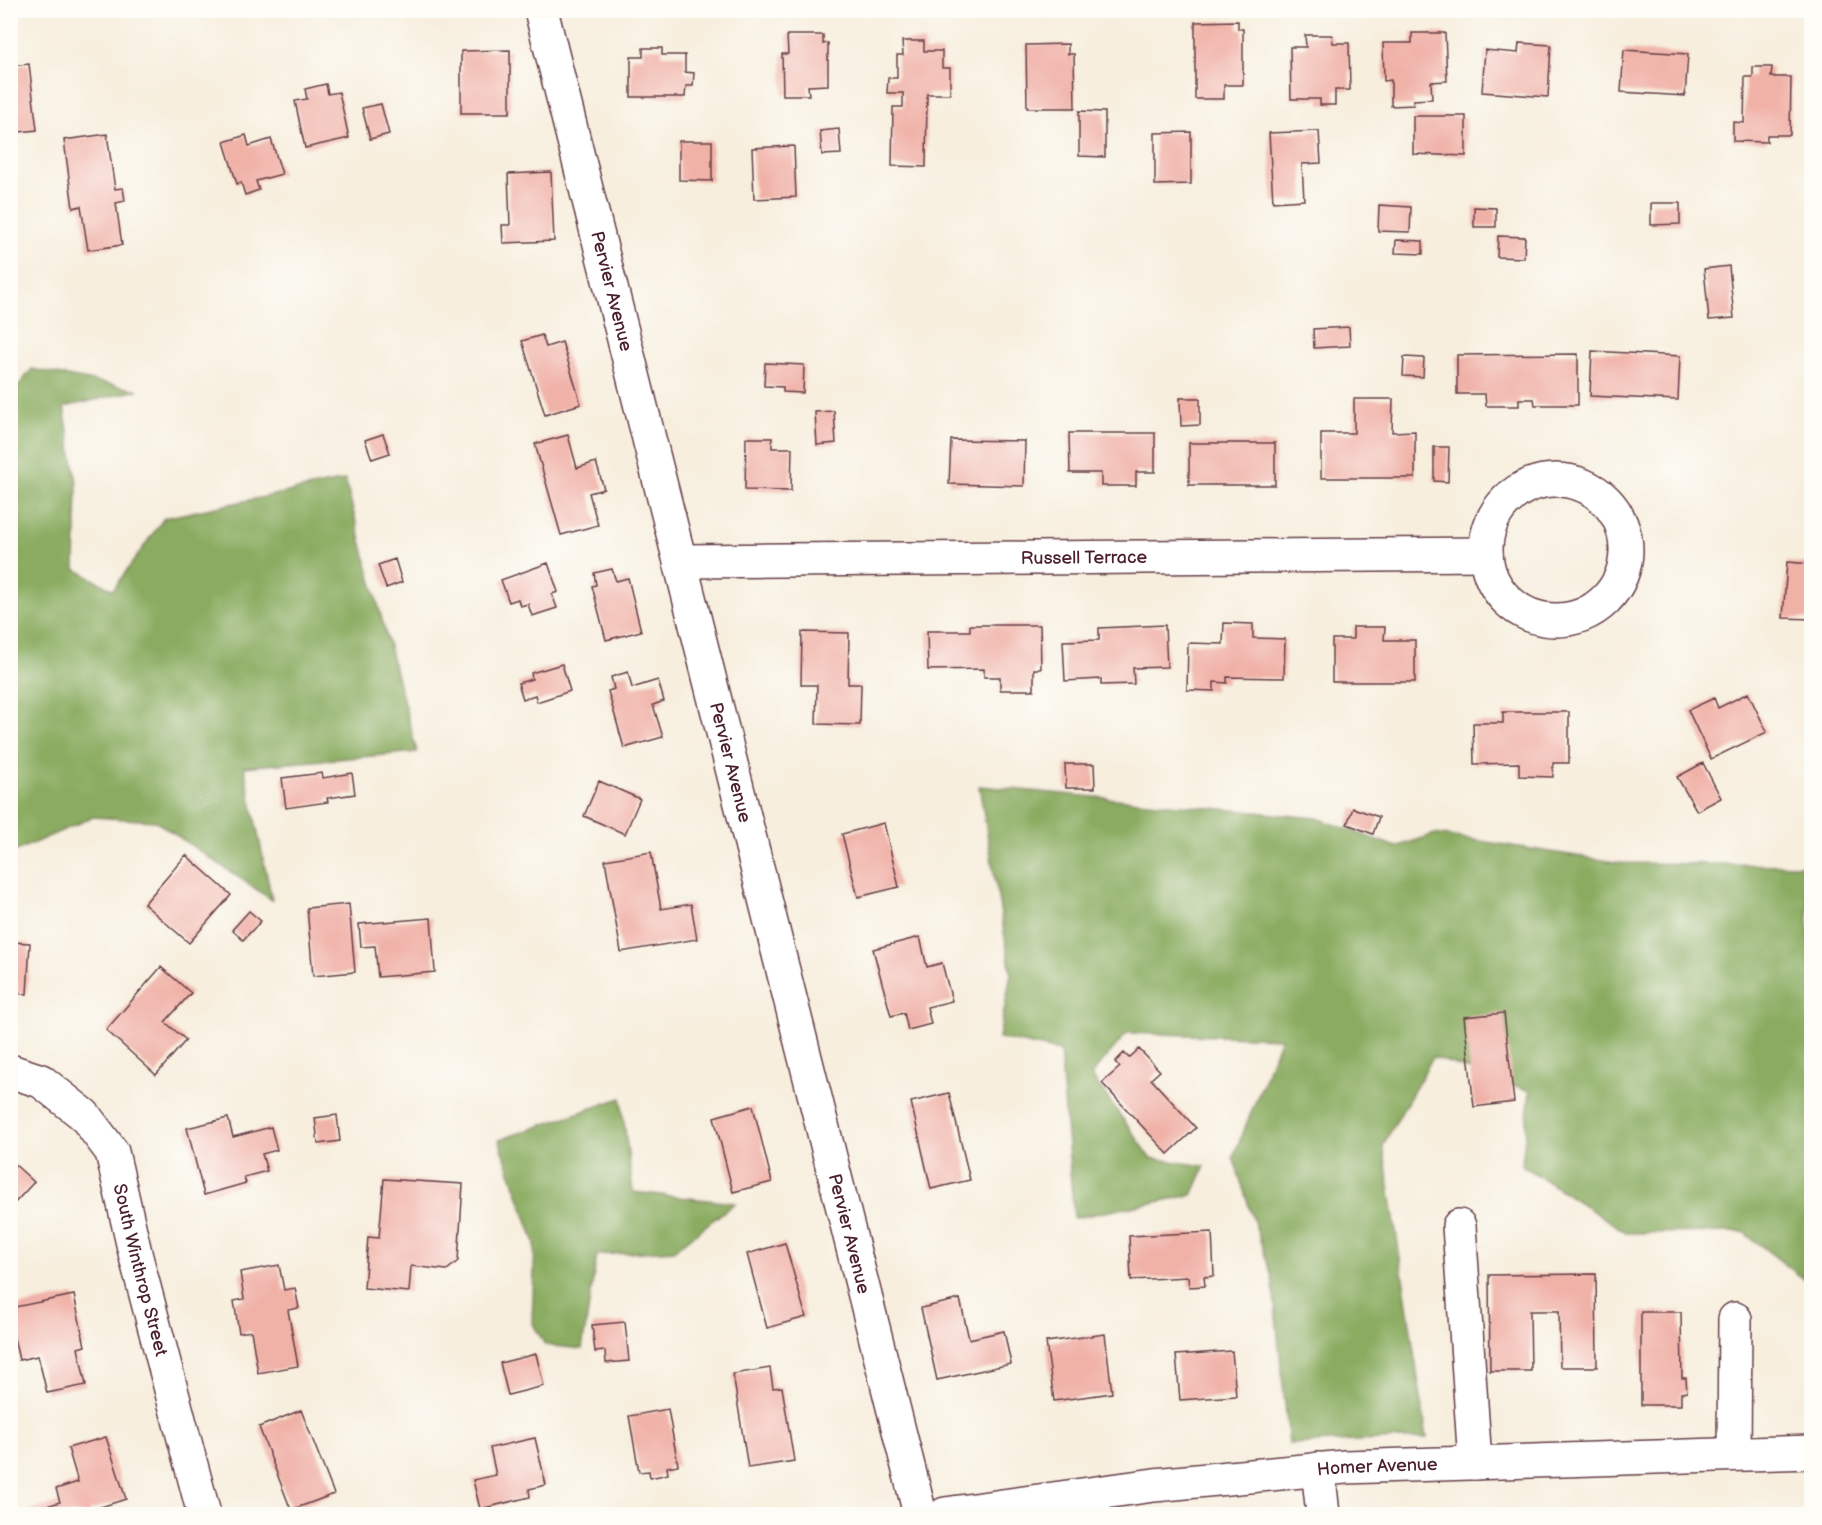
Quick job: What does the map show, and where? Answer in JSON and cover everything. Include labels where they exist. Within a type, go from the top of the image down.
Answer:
[{"type":"street","name":"Pervier Avenue","points":[[541,10],[920,1515]]},
{"type":"street","points":[[1560,480],[1582,485],[1602,497],[1617,514],[1626,536],[1626,559],[1620,582],[1606,600],[1587,613],[1565,620],[1542,619],[1521,611],[1503,596],[1491,576],[1486,554],[1489,530],[1499,510],[1515,493],[1536,483],[1560,480]]},
{"type":"street","name":"Russell Terrace","points":[[680,561],[1486,554]]},
{"type":"street","name":"South Winthrop Street","points":[[10,1071],[41,1081],[84,1115],[112,1152],[136,1257],[204,1515]]},
{"type":"street","points":[[1459,1226],[1475,1463]]},
{"type":"street","points":[[1734,1454],[1735,1319]]},
{"type":"street","name":"Homer Avenue","points":[[959,1514],[1154,1485],[1318,1469],[1812,1452]]},
{"type":"street","points":[[1318,1469],[1323,1515]]},
{"type":"green space","points":[[32,369],[138,390],[64,407],[77,483],[75,569],[113,590],[164,518],[345,480],[417,752],[244,767],[272,900],[155,821],[93,817],[11,853],[10,396]]},
{"type":"green space","points":[[979,786],[1317,818],[1396,847],[1435,834],[1622,863],[1806,865],[1812,1005],[1812,1176],[1804,1279],[1743,1232],[1627,1233],[1522,1165],[1530,1091],[1433,1057],[1383,1145],[1427,1438],[1289,1444],[1272,1277],[1233,1157],[1281,1038],[1127,1033],[1091,1075],[1151,1158],[1205,1166],[1192,1195],[1074,1218],[1060,1051],[999,1038],[1011,973]]},
{"type":"green space","points":[[621,1098],[633,1192],[735,1203],[674,1250],[597,1255],[582,1349],[545,1345],[532,1322],[535,1243],[499,1140]]},
{"type":"building","points":[[1238,21],[1238,29],[1243,29],[1243,85],[1224,85],[1224,99],[1195,99],[1195,22]]},
{"type":"building","points":[[1412,33],[1445,33],[1447,81],[1431,82],[1432,99],[1413,100],[1414,105],[1391,106],[1391,80],[1384,81],[1383,43],[1412,43]]},
{"type":"building","points":[[787,35],[823,35],[823,44],[828,43],[828,85],[808,86],[809,95],[783,95],[782,54],[788,54]]},
{"type":"building","points":[[1305,35],[1332,35],[1333,43],[1349,43],[1350,90],[1335,90],[1335,105],[1320,105],[1320,99],[1291,99],[1290,47],[1306,47]]},
{"type":"building","points":[[902,41],[924,41],[924,51],[942,51],[942,68],[950,68],[950,94],[927,94],[926,167],[892,166],[893,107],[903,107],[903,93],[887,93],[888,78],[897,78],[897,55],[903,55]]},
{"type":"building","points":[[1519,43],[1551,45],[1548,97],[1482,92],[1485,50],[1518,53]]},
{"type":"building","points":[[1068,44],[1068,54],[1074,54],[1075,108],[1027,108],[1026,45]]},
{"type":"building","points":[[643,48],[662,48],[662,55],[685,55],[685,72],[694,73],[693,86],[686,86],[685,97],[631,97],[631,57],[643,57]]},
{"type":"building","points":[[510,50],[510,113],[461,113],[461,51]]},
{"type":"building","points":[[1624,50],[1688,54],[1685,96],[1621,92]]},
{"type":"building","points":[[29,64],[37,130],[10,133],[10,66]]},
{"type":"building","points":[[1753,67],[1772,67],[1771,77],[1791,77],[1790,135],[1767,135],[1767,142],[1733,141],[1733,122],[1744,123],[1745,77],[1753,77]]},
{"type":"building","points":[[326,84],[328,94],[339,92],[349,138],[305,148],[295,101],[307,99],[305,89]]},
{"type":"building","points":[[381,104],[389,134],[370,139],[362,108]]},
{"type":"building","points":[[1079,111],[1105,112],[1105,157],[1079,156]]},
{"type":"building","points":[[1413,116],[1466,116],[1466,156],[1413,154]]},
{"type":"building","points":[[839,129],[841,154],[822,155],[820,131]]},
{"type":"building","points":[[1319,131],[1321,163],[1302,164],[1304,200],[1273,202],[1269,133]]},
{"type":"building","points":[[1191,132],[1191,184],[1155,185],[1155,133]]},
{"type":"building","points":[[107,134],[115,189],[123,188],[125,201],[116,203],[122,245],[88,250],[81,206],[73,208],[64,140]]},
{"type":"building","points":[[246,135],[249,146],[271,139],[282,174],[256,181],[259,190],[245,195],[241,182],[237,184],[224,142]]},
{"type":"building","points":[[679,141],[712,141],[712,181],[679,180]]},
{"type":"building","points":[[794,146],[796,197],[754,199],[752,148]]},
{"type":"building","points":[[551,172],[554,241],[503,243],[502,225],[510,225],[508,174]]},
{"type":"building","points":[[1651,203],[1680,203],[1680,224],[1651,225]]},
{"type":"building","points":[[1379,205],[1411,207],[1410,232],[1378,231]]},
{"type":"building","points":[[1474,207],[1496,208],[1496,227],[1474,227]]},
{"type":"building","points":[[1498,236],[1525,237],[1524,258],[1497,257]]},
{"type":"building","points":[[1396,240],[1423,241],[1423,254],[1395,253]]},
{"type":"building","points":[[1729,266],[1734,318],[1709,320],[1704,269]]},
{"type":"building","points":[[1349,327],[1350,346],[1314,348],[1313,329]]},
{"type":"building","points":[[542,335],[546,347],[562,342],[581,404],[545,415],[522,341]]},
{"type":"building","points":[[1592,351],[1680,356],[1678,400],[1590,396]]},
{"type":"building","points":[[1578,354],[1578,405],[1535,405],[1534,399],[1519,399],[1519,406],[1486,406],[1485,394],[1457,394],[1457,355]]},
{"type":"building","points":[[1404,357],[1424,358],[1423,377],[1403,376]]},
{"type":"building","points":[[765,363],[804,365],[803,393],[783,392],[783,387],[764,386]]},
{"type":"building","points":[[1180,398],[1200,398],[1200,425],[1181,426]]},
{"type":"building","points":[[1354,399],[1393,399],[1392,432],[1415,431],[1415,478],[1321,478],[1321,433],[1354,433]]},
{"type":"building","points":[[834,411],[836,443],[817,445],[815,412]]},
{"type":"building","points":[[1069,433],[1155,433],[1155,472],[1136,472],[1136,486],[1101,486],[1101,473],[1070,473]]},
{"type":"building","points":[[383,434],[390,453],[372,459],[365,440]]},
{"type":"building","points":[[568,435],[577,468],[596,462],[604,489],[589,493],[598,525],[561,535],[535,444]]},
{"type":"building","points":[[746,438],[772,438],[772,448],[792,448],[791,491],[745,490]]},
{"type":"building","points":[[951,440],[1025,441],[1024,486],[949,484]]},
{"type":"building","points":[[1189,443],[1275,443],[1275,485],[1189,485]]},
{"type":"building","points":[[1434,447],[1449,447],[1448,482],[1434,481]]},
{"type":"building","points":[[395,559],[402,582],[386,588],[378,565]]},
{"type":"building","points":[[1787,562],[1812,564],[1812,619],[1783,618]]},
{"type":"building","points":[[548,563],[558,592],[552,594],[557,608],[532,616],[528,604],[520,606],[518,599],[509,602],[501,580]]},
{"type":"building","points":[[612,569],[616,581],[628,578],[641,631],[606,640],[592,586],[596,585],[594,573]]},
{"type":"building","points":[[1224,623],[1253,624],[1253,638],[1285,639],[1284,678],[1227,677],[1227,683],[1214,682],[1214,691],[1187,690],[1188,643],[1223,644]]},
{"type":"building","points":[[970,625],[1040,625],[1041,669],[1034,669],[1034,690],[1000,690],[1000,677],[984,677],[984,669],[928,670],[927,631],[970,631]]},
{"type":"building","points":[[1165,625],[1167,667],[1133,668],[1134,684],[1101,685],[1101,679],[1065,681],[1063,641],[1099,640],[1099,628]]},
{"type":"building","points":[[1353,627],[1385,627],[1384,640],[1415,640],[1415,682],[1332,682],[1332,639],[1353,639]]},
{"type":"building","points":[[802,632],[849,633],[848,684],[861,684],[860,725],[816,724],[817,685],[801,685]]},
{"type":"building","points":[[562,664],[570,691],[537,702],[535,695],[523,699],[518,683],[532,679],[531,673]]},
{"type":"building","points":[[628,672],[632,688],[658,680],[664,701],[653,705],[663,737],[624,748],[608,691],[614,689],[611,677]]},
{"type":"building","points":[[1748,693],[1767,732],[1711,759],[1688,710],[1714,698],[1718,708]]},
{"type":"building","points":[[1503,712],[1569,712],[1569,763],[1553,763],[1553,777],[1519,776],[1519,763],[1474,764],[1473,723],[1503,723]]},
{"type":"building","points":[[1703,763],[1721,798],[1697,811],[1677,777]]},
{"type":"building","points":[[1065,764],[1094,764],[1095,788],[1066,788]]},
{"type":"building","points":[[322,773],[323,778],[352,773],[355,794],[327,798],[328,802],[286,808],[282,778]]},
{"type":"building","points":[[599,781],[640,799],[625,834],[584,816]]},
{"type":"building","points":[[1353,808],[1379,817],[1373,834],[1347,824]]},
{"type":"building","points":[[884,823],[899,887],[858,897],[842,834]]},
{"type":"building","points":[[651,852],[661,909],[691,904],[697,939],[621,952],[605,860]]},
{"type":"building","points":[[186,855],[231,895],[189,943],[144,904]]},
{"type":"building","points":[[349,904],[355,972],[313,976],[307,908]]},
{"type":"building","points":[[249,911],[261,921],[243,940],[232,930]]},
{"type":"building","points":[[431,918],[435,972],[378,977],[375,946],[361,947],[359,924]]},
{"type":"building","points":[[920,937],[927,967],[942,963],[952,1001],[927,1007],[931,1024],[908,1030],[904,1013],[891,1016],[873,949]]},
{"type":"building","points":[[10,942],[30,943],[27,994],[10,993]]},
{"type":"building","points":[[161,967],[191,993],[165,1022],[186,1040],[156,1075],[106,1030]]},
{"type":"building","points":[[1504,1013],[1514,1102],[1474,1107],[1464,1017]]},
{"type":"building","points":[[1139,1049],[1160,1071],[1151,1079],[1196,1128],[1168,1154],[1102,1083],[1120,1067],[1115,1062],[1124,1053],[1129,1058]]},
{"type":"building","points":[[949,1093],[970,1180],[931,1189],[911,1102]]},
{"type":"building","points":[[753,1106],[772,1182],[733,1192],[714,1117]]},
{"type":"building","points":[[337,1115],[340,1141],[318,1144],[315,1118]]},
{"type":"building","points":[[228,1118],[233,1137],[271,1127],[277,1150],[262,1154],[267,1171],[244,1177],[246,1183],[204,1195],[187,1128]]},
{"type":"building","points":[[10,1160],[34,1182],[10,1208]]},
{"type":"building","points":[[384,1179],[463,1184],[458,1261],[447,1270],[411,1266],[409,1292],[364,1288],[368,1237],[379,1238]]},
{"type":"building","points":[[1212,1232],[1214,1276],[1204,1277],[1205,1286],[1189,1287],[1188,1277],[1131,1280],[1129,1236]]},
{"type":"building","points":[[785,1243],[806,1317],[767,1328],[747,1254]]},
{"type":"building","points":[[279,1265],[284,1290],[295,1288],[299,1308],[288,1310],[298,1366],[258,1373],[251,1331],[239,1333],[234,1301],[244,1299],[240,1272]]},
{"type":"building","points":[[1596,1274],[1597,1367],[1560,1367],[1559,1311],[1530,1311],[1531,1371],[1490,1371],[1489,1275]]},
{"type":"building","points":[[74,1295],[85,1346],[78,1348],[86,1385],[47,1393],[38,1356],[19,1360],[10,1320],[10,1308]]},
{"type":"building","points":[[960,1299],[969,1339],[1004,1331],[1011,1364],[937,1380],[921,1308]]},
{"type":"building","points":[[1641,1312],[1681,1312],[1682,1378],[1686,1378],[1687,1392],[1681,1393],[1681,1405],[1641,1405]]},
{"type":"building","points":[[625,1322],[629,1361],[606,1363],[605,1351],[595,1352],[592,1325]]},
{"type":"building","points":[[1105,1334],[1112,1393],[1054,1401],[1046,1342]]},
{"type":"building","points":[[1232,1351],[1236,1396],[1180,1400],[1176,1355]]},
{"type":"building","points":[[536,1354],[544,1386],[508,1395],[500,1363]]},
{"type":"building","points":[[770,1368],[773,1388],[782,1387],[794,1461],[748,1468],[733,1374]]},
{"type":"building","points":[[668,1409],[678,1465],[667,1467],[668,1474],[650,1478],[649,1471],[639,1472],[629,1416]]},
{"type":"building","points":[[301,1410],[334,1494],[291,1510],[259,1427]]},
{"type":"building","points":[[106,1437],[126,1499],[88,1511],[89,1514],[20,1514],[60,1502],[56,1489],[78,1482],[68,1448]]},
{"type":"building","points":[[535,1438],[546,1485],[529,1489],[530,1497],[480,1509],[473,1480],[496,1475],[490,1448]]}]
